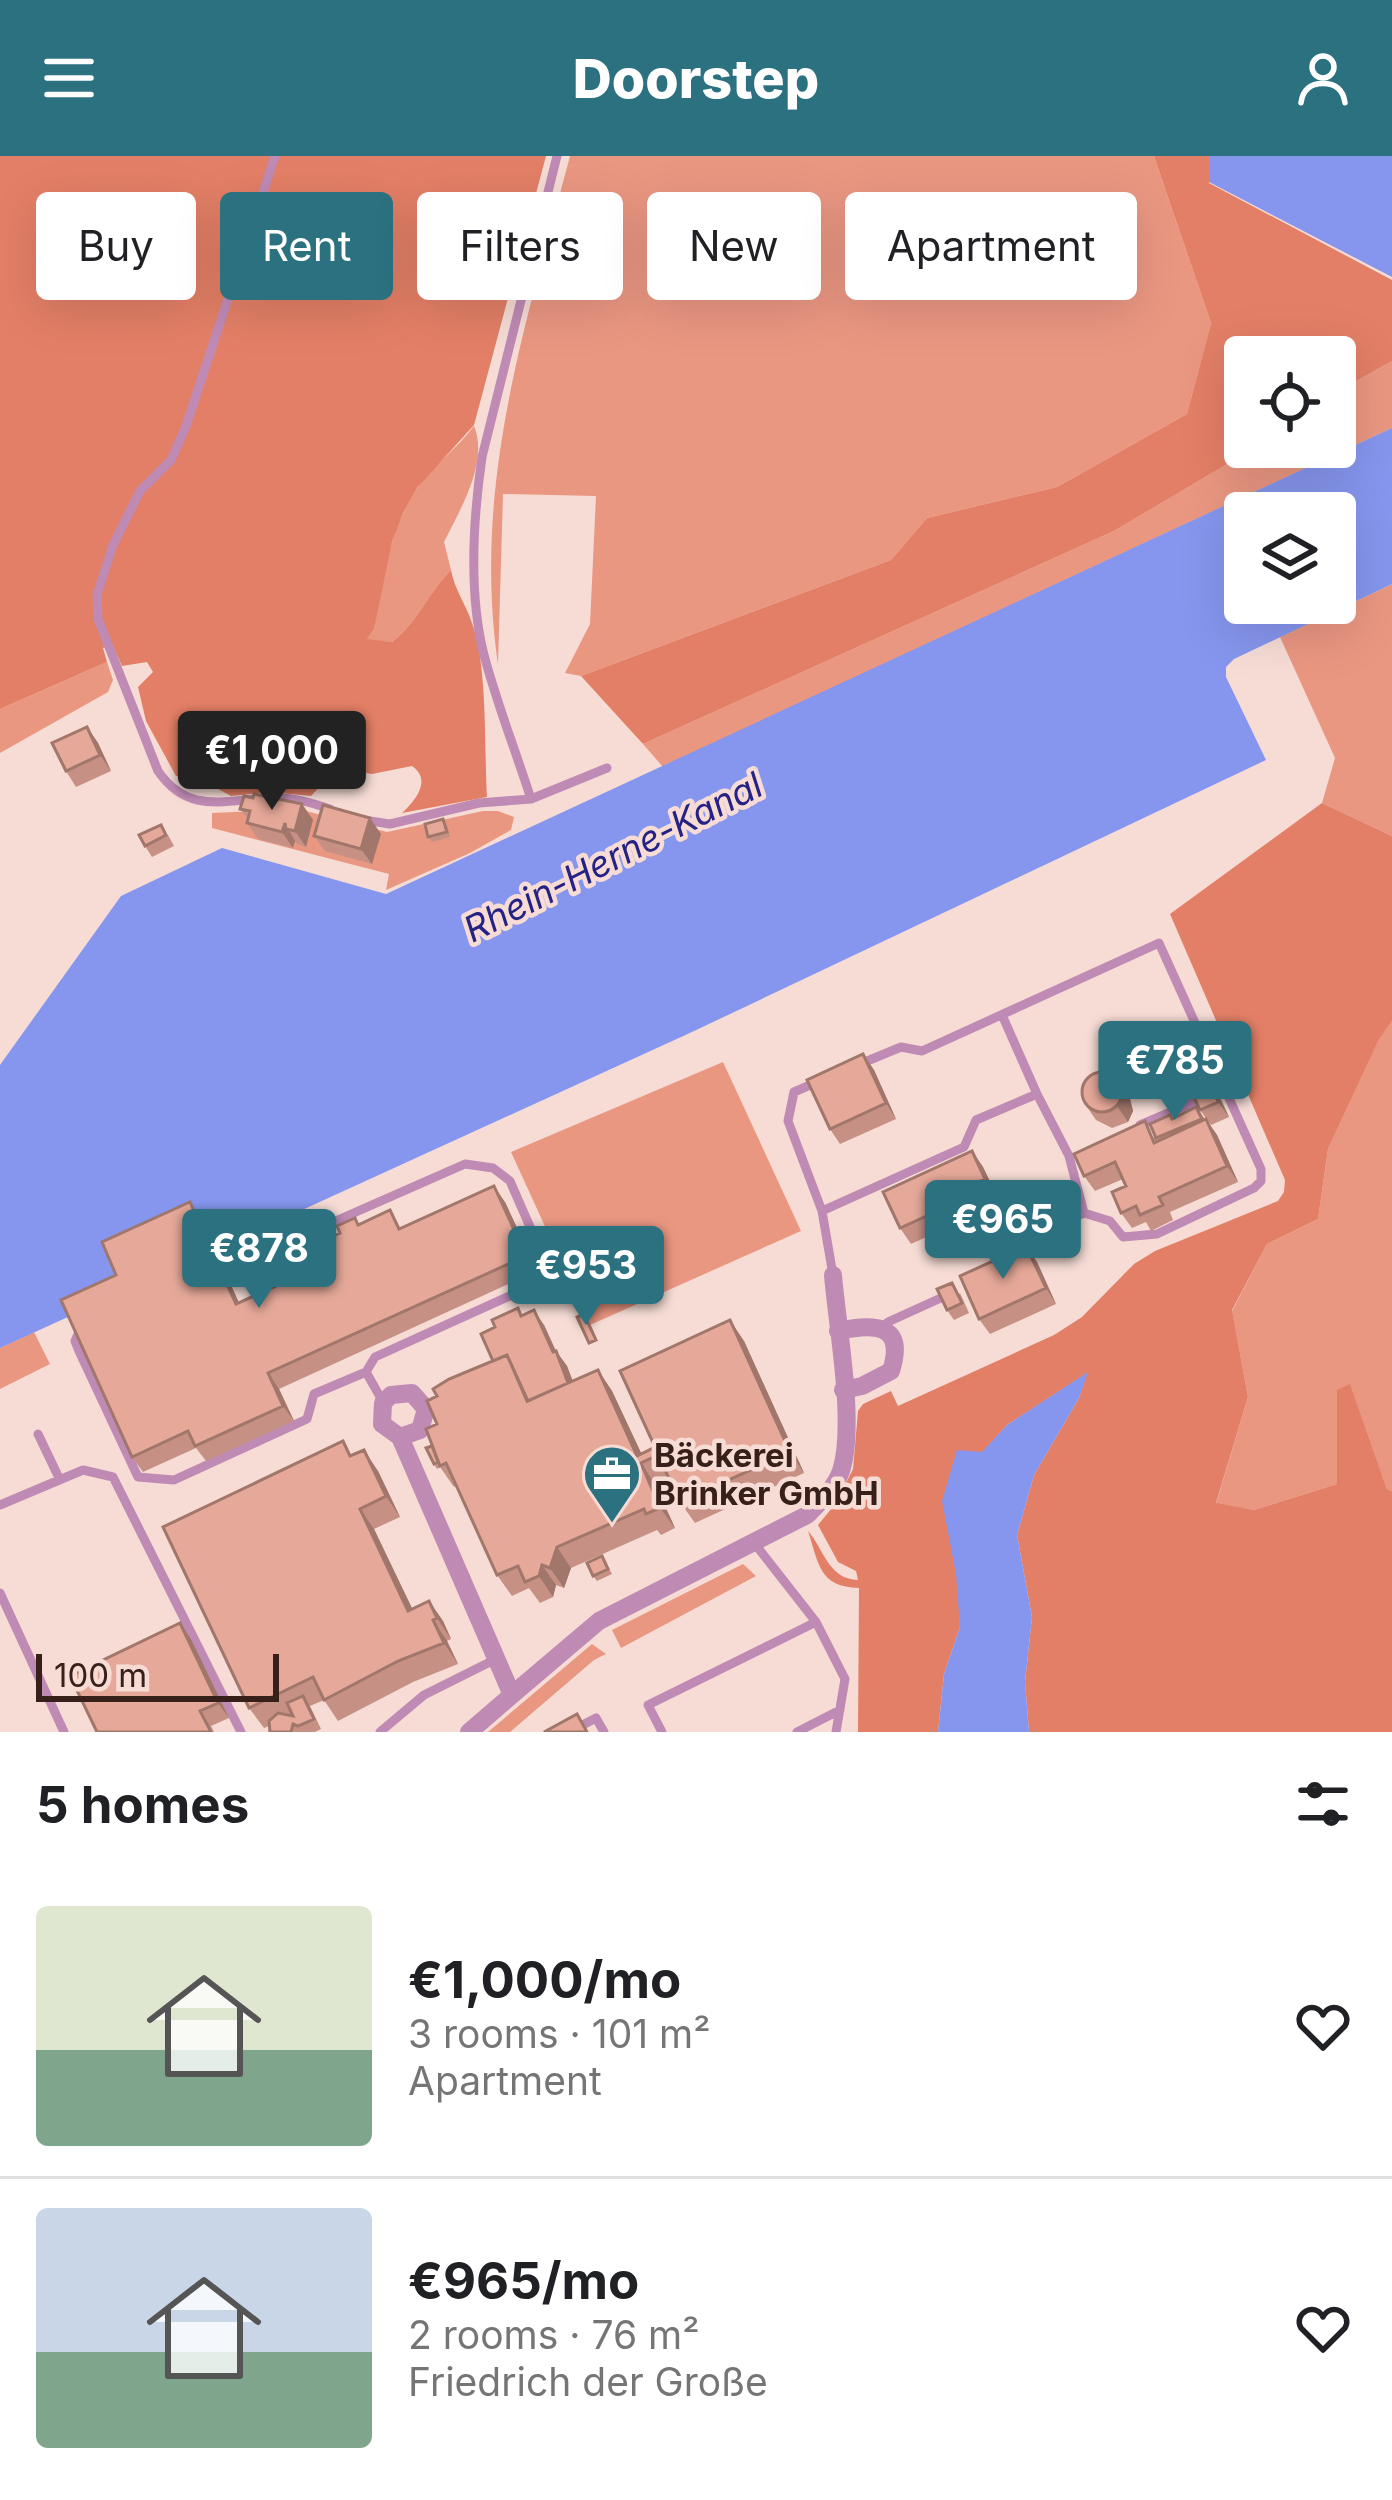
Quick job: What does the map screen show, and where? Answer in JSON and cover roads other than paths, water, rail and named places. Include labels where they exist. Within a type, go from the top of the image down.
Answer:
[{"type":"street","points":[[469,1732],[599,1621],[807,1515],[830,1491],[840,1472],[846,1441],[833,1275]]},
{"type":"street","points":[[838,1331],[873,1326],[883,1328],[896,1341],[891,1371],[843,1390]]},
{"type":"street","points":[[400,1437],[420,1430],[426,1409],[412,1393],[401,1391],[383,1403],[382,1424],[400,1437],[512,1695]]},
{"type":"lane","points":[[275,156],[186,426],[171,460],[140,491],[112,545],[97,595],[98,619],[158,772],[170,788],[208,803],[289,798],[335,811]]},
{"type":"lane","points":[[531,800],[483,652],[475,586],[476,502],[482,457],[557,156]]},
{"type":"lane","points":[[353,817],[390,824],[479,803],[531,800],[607,768]]},
{"type":"lane","points":[[855,1066],[901,1047],[922,1051],[1159,944],[1261,1169],[1261,1181],[1254,1189],[1157,1234],[1123,1237],[1110,1221],[1084,1213],[1010,1244]]},
{"type":"lane","points":[[1002,1015],[1069,1156],[1084,1213]]},
{"type":"lane","points":[[833,1275],[822,1211],[788,1121],[794,1092],[835,1075]]},
{"type":"lane","points":[[1127,1131],[1225,1089]]},
{"type":"lane","points":[[822,1211],[964,1148],[976,1120],[1037,1094]]},
{"type":"lane","points":[[1069,1156],[1088,1148]]},
{"type":"lane","points":[[80,1332],[75,1341],[79,1351],[138,1477],[174,1480],[307,1419],[314,1394],[366,1372],[374,1357],[548,1279],[548,1268],[510,1180],[493,1168],[465,1164],[224,1270]]},
{"type":"lane","points":[[883,1328],[944,1297]]},
{"type":"lane","points":[[366,1372],[383,1403]]},
{"type":"lane","points":[[38,1434],[60,1480]]},
{"type":"lane","points":[[0,1505],[83,1470],[113,1477],[242,1732]]},
{"type":"lane","points":[[755,1544],[816,1622],[844,1679],[836,1732]]},
{"type":"lane","points":[[0,1593],[64,1732]]},
{"type":"lane","points":[[662,1732],[648,1705],[816,1622]]},
{"type":"lane","points":[[380,1732],[424,1695],[494,1660]]},
{"type":"lane","points":[[797,1732],[840,1710]]},
{"type":"lane","points":[[569,1732],[596,1718],[604,1732]]},
{"type":"water","points":[[1209,156],[1392,156],[1392,277],[1209,182]]},
{"type":"water","points":[[1392,428],[1392,584],[1356,601],[1356,492],[1254,492],[1306,468],[1356,468],[1356,445]]},
{"type":"water","name":"Rhein-Herne-Kanal","points":[[1224,506],[1224,624],[1308,624],[1226,667],[1226,677],[1266,760],[692,1032],[0,1348],[0,1065],[121,896],[222,848],[386,894]]},
{"type":"water","points":[[1088,1372],[1079,1398],[1034,1475],[1017,1535],[1032,1617],[1025,1682],[1029,1732],[938,1732],[944,1674],[960,1627],[942,1501],[957,1450],[982,1452],[1007,1425]]},
{"type":"place","name":"Bäckerei Brinker GmbH","points":[[612,1525]]}]
